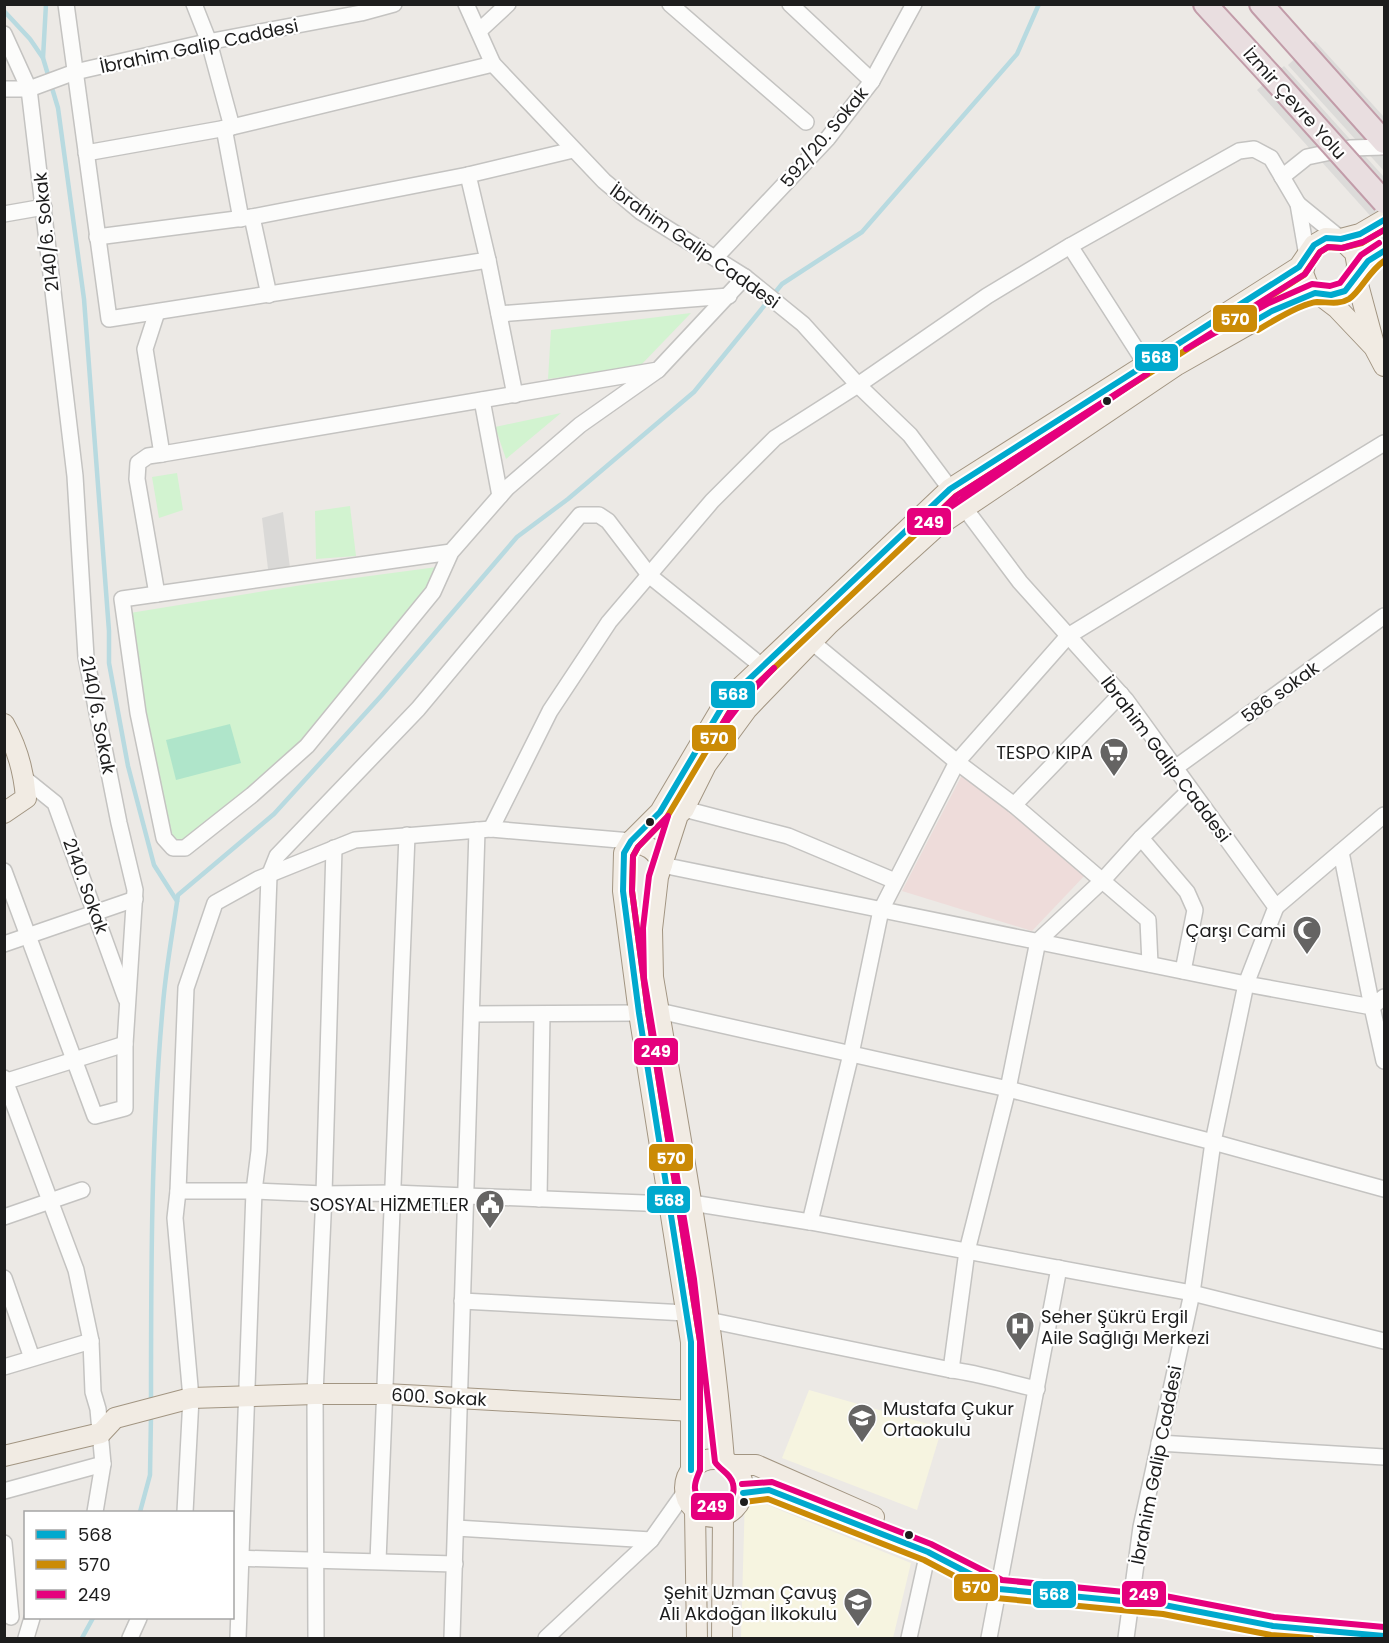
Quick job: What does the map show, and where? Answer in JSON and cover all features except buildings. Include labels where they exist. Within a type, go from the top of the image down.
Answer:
[{"type":"highway","name":"İzmir Çevre Yolu","points":[[1205,4],[1384,202]]},
{"type":"highway","points":[[1261,4],[1384,142]]},
{"type":"main road","points":[[697,1638],[695,1510],[685,1492],[685,1480],[690,1470],[692,1411],[690,1342],[639,1013],[623,891],[624,853],[631,841],[660,812],[725,702],[950,489],[1299,267],[1314,245],[1326,238],[1341,239],[1360,234],[1384,220]]},
{"type":"main road","points":[[1341,239],[1354,253],[1357,264],[1356,278],[1374,347],[1384,366]]},
{"type":"main road","points":[[695,1510],[708,1517],[723,1516],[732,1511],[739,1503],[743,1493],[743,1483],[739,1473],[728,1463],[694,1221],[654,977],[652,929],[660,871],[678,815],[684,809],[706,765],[747,709],[812,642],[934,528],[1177,365],[1272,311],[1315,293],[1331,296],[1345,291],[1368,261],[1384,251]]},
{"type":"main road","points":[[1307,256],[1303,273],[1308,286],[1337,308],[1374,347]]},
{"type":"main road","points":[[4,724],[11,736],[24,778],[26,798],[4,813]]},
{"type":"main road","points":[[622,866],[630,879],[641,882],[650,881],[660,871],[659,856],[645,844],[631,841]]},
{"type":"main road","name":"600. Sokak","points":[[101,1433],[115,1418],[188,1399],[245,1396],[386,1394],[692,1411]]},
{"type":"main road","points":[[4,1456],[101,1433]]},
{"type":"main road","points":[[690,1470],[705,1460],[715,1459],[756,1466],[916,1536],[928,1552]]},
{"type":"main road","points":[[743,1493],[769,1490],[928,1552],[999,1589],[1164,1605],[1272,1632],[1384,1636]]},
{"type":"main road","points":[[722,1638],[723,1516]]},
{"type":"street","points":[[66,4],[108,319],[488,260]]},
{"type":"street","points":[[194,4],[209,42],[247,218],[269,295]]},
{"type":"street","name":"İbrahim Galip Caddesi","points":[[4,89],[29,89],[75,72],[209,42],[361,13],[394,4]]},
{"type":"street","name":"İbrahim Galip Caddesi","points":[[466,4],[493,64],[604,181],[641,212],[676,236],[745,277],[803,324],[858,386],[910,435],[1020,582],[1120,694],[1276,907],[1245,984],[1213,1142],[1192,1293],[1141,1527],[1126,1638]]},
{"type":"street","points":[[479,31],[508,4]]},
{"type":"street","points":[[670,4],[806,122]]},
{"type":"street","points":[[790,4],[872,81]]},
{"type":"street","name":"592/20. Sokak","points":[[716,258],[828,138],[872,81],[914,4]]},
{"type":"street","name":"2140/6. Sokak","points":[[4,34],[29,89],[75,476],[86,657],[119,823],[135,890],[125,1044],[125,1108],[95,1116],[4,871]]},
{"type":"street","points":[[86,153],[228,127],[493,64]]},
{"type":"street","points":[[1282,177],[1307,157],[1350,148],[1384,147]]},
{"type":"street","points":[[452,1638],[464,1211],[467,1197],[472,1014],[484,829],[550,711],[609,622],[712,501],[775,438],[858,386],[987,296],[1070,246],[1239,151],[1254,149],[1271,158],[1298,204],[1341,239]]},
{"type":"street","points":[[98,237],[247,218],[468,176],[573,150]]},
{"type":"street","points":[[468,176],[488,260],[515,395]]},
{"type":"street","points":[[1298,204],[1307,256]]},
{"type":"street","points":[[4,214],[44,207]]},
{"type":"street","points":[[1070,246],[1145,363]]},
{"type":"street","points":[[451,552],[122,599],[138,713],[164,838],[173,848],[185,848],[252,795],[307,746],[433,592],[451,552],[507,488],[580,424],[658,370],[745,277]]},
{"type":"street","points":[[499,314],[729,296]]},
{"type":"street","points":[[157,312],[145,349],[162,454]]},
{"type":"street","points":[[157,594],[137,479],[138,462],[148,456],[658,370]]},
{"type":"street","points":[[482,400],[500,496]]},
{"type":"street","points":[[810,1222],[851,1054],[881,910],[957,762],[1068,636],[1384,443]]},
{"type":"street","points":[[238,1638],[237,1558],[254,1191],[259,1151],[269,876],[277,856],[418,709],[580,515],[599,515],[608,521],[650,576],[763,667]]},
{"type":"street","name":"586 sokak","points":[[1175,768],[1384,616]]},
{"type":"street","points":[[812,642],[1014,806],[1148,920],[1150,964]]},
{"type":"street","points":[[1014,806],[1120,694]]},
{"type":"street","name":"2140. Sokak","points":[[24,778],[55,803],[129,1007]]},
{"type":"street","points":[[951,1370],[967,1251],[1008,1089],[1038,940],[1103,880],[1141,837],[1190,790]]},
{"type":"street","points":[[684,809],[788,836],[895,882]]},
{"type":"street","points":[[1276,907],[1384,815]]},
{"type":"street","points":[[185,1511],[188,1399],[175,1218],[186,988],[215,903],[258,879],[355,840],[484,829],[631,841]]},
{"type":"street","points":[[378,1562],[407,835]]},
{"type":"street","points":[[1141,837],[1187,892],[1195,910],[1183,971]]},
{"type":"street","points":[[316,1638],[315,1394],[324,1194],[334,848]]},
{"type":"street","points":[[1341,852],[1384,1061]]},
{"type":"street","points":[[660,871],[881,910],[1038,940],[1245,984],[1372,1007]]},
{"type":"street","points":[[4,944],[135,899]]},
{"type":"street","points":[[1372,1007],[1384,997]]},
{"type":"street","points":[[659,1011],[1008,1089],[1384,1189]]},
{"type":"street","points":[[472,1014],[639,1013]]},
{"type":"street","points":[[538,1200],[542,1014]]},
{"type":"street","points":[[95,1511],[103,1464],[99,1410],[93,1392],[91,1341],[76,1270],[5,1081],[125,1044]]},
{"type":"street","points":[[4,1217],[81,1190]]},
{"type":"street","points":[[178,1191],[393,1193],[669,1204]]},
{"type":"street","points":[[694,1221],[692,1203],[810,1222],[1192,1293],[1384,1341]]},
{"type":"street","points":[[990,1638],[1059,1268]]},
{"type":"street","points":[[4,1278],[32,1358]]},
{"type":"street","points":[[462,1301],[686,1313]]},
{"type":"street","points":[[708,1320],[969,1372],[1037,1389]]},
{"type":"street","points":[[4,1367],[91,1341]]},
{"type":"street","points":[[1159,1443],[1384,1457]]},
{"type":"street","points":[[4,1491],[103,1464]]},
{"type":"street","points":[[553,1636],[651,1540],[685,1492]]},
{"type":"street","points":[[456,1528],[651,1540]]},
{"type":"street","points":[[4,1543],[14,1616]]},
{"type":"street","points":[[909,1638],[928,1552]]},
{"type":"street","points":[[237,1558],[455,1564]]},
{"type":"street","points":[[26,1638],[32,1619]]},
{"type":"street","points":[[130,1638],[138,1619]]},
{"type":"shaded area","points":[[283,512],[290,568],[268,569],[262,518]]},
{"type":"shaded area","points":[[963,773],[1088,872],[1032,931],[902,891]]},
{"type":"shaded area","name":"Mustafa Çukur Ortaokulu","points":[[809,1390],[942,1428],[917,1510],[782,1458]]},
{"type":"shaded area","points":[[745,1496],[911,1563],[893,1638],[741,1638]]},
{"type":"green space","points":[[691,313],[639,367],[548,379],[551,330]]},
{"type":"green space","points":[[561,413],[506,459],[495,427]]},
{"type":"green space","points":[[177,473],[183,510],[159,518],[152,477]]},
{"type":"green space","points":[[350,506],[356,556],[316,559],[315,511]]},
{"type":"green space","points":[[437,567],[427,591],[283,761],[191,836],[181,841],[173,837],[147,733],[130,613],[302,585]]},
{"type":"green space","points":[[230,724],[241,763],[176,780],[166,740]]},
{"type":"pier","points":[[1315,41],[1384,117],[1384,171],[1288,65]]},
{"type":"pier","points":[[1284,66],[1384,177],[1384,231],[1257,90]]},
{"type":"waterway","points":[[43,58],[46,4]]},
{"type":"waterway","points":[[151,1404],[156,1103],[164,990],[178,895],[274,814],[381,696],[517,537],[568,499],[694,392],[782,284],[862,232],[1017,54],[1039,4]]},
{"type":"waterway","points":[[4,11],[30,39],[43,58],[58,108],[84,299],[109,631],[109,663],[128,766],[154,865],[177,901]]},
{"type":"waterway","points":[[140,1511],[150,1475],[151,1415]]},
{"type":"waterway","points":[[82,1638],[92,1619]]},
{"type":"transit line","name":"568","points":[[691,1470],[691,1342],[639,1013],[623,891],[624,853],[631,841],[660,812],[725,702],[950,489],[1299,267],[1314,245],[1326,238],[1341,239],[1360,234],[1384,220]]},
{"type":"transit line","name":"570","points":[[700,1470],[700,1341],[648,1012],[632,891],[633,856],[638,847],[667,817],[732,708],[956,496],[1304,275],[1320,252],[1328,247],[1342,248],[1362,243],[1384,230]]},
{"type":"transit line","name":"249","points":[[1379,243],[1361,255],[1340,283],[1330,286],[1312,284],[1269,303],[1186,349],[1305,274],[1320,252],[1328,247],[1342,248],[1363,242],[1384,230]]},
{"type":"transit line","name":"568","points":[[1253,322],[1272,311],[1315,293],[1331,295],[1345,291],[1368,261],[1384,251]]},
{"type":"transit line","name":"570","points":[[1258,330],[1287,313],[1311,303],[1337,303],[1349,299],[1373,270],[1384,261]]},
{"type":"transit line","name":"249","points":[[1147,374],[930,521],[929,522],[956,496],[1147,374]]},
{"type":"transit line","name":"249","points":[[774,668],[741,703],[712,741],[732,708],[774,668]]},
{"type":"transit line","name":"249","points":[[668,816],[649,876],[643,928],[644,978],[694,1279],[715,1462],[730,1477],[733,1484],[730,1500],[717,1506],[703,1503],[698,1498],[695,1489],[700,1470],[700,1341],[648,1012],[632,891],[633,856],[638,847],[668,816]]},
{"type":"transit line","name":"249","points":[[742,1484],[772,1482],[931,1544],[1002,1580],[1165,1596],[1274,1617],[1384,1627]]},
{"type":"transit line","name":"568","points":[[743,1493],[769,1490],[928,1552],[999,1589],[1164,1605],[1273,1626],[1384,1636]]},
{"type":"transit line","name":"570","points":[[744,1502],[768,1499],[924,1560],[996,1598],[1163,1614],[1271,1635],[1311,1638]]},
{"type":"place","name":"TESPO KIPA","points":[[1114,778]]},
{"type":"place","name":"Çarşı Cami","points":[[1307,956]]},
{"type":"place","name":"SOSYAL HİZMETLER","points":[[490,1230]]},
{"type":"place","name":"Seher Şükrü Ergil Aile Sağlığı Merkezi","points":[[1020,1352]]},
{"type":"place","name":"Mustafa Çukur Ortaokulu","points":[[862,1444]]},
{"type":"place","name":"Şehit Uzman Çavuş Ali Akdoğan İlkokulu","points":[[858,1628]]}]
